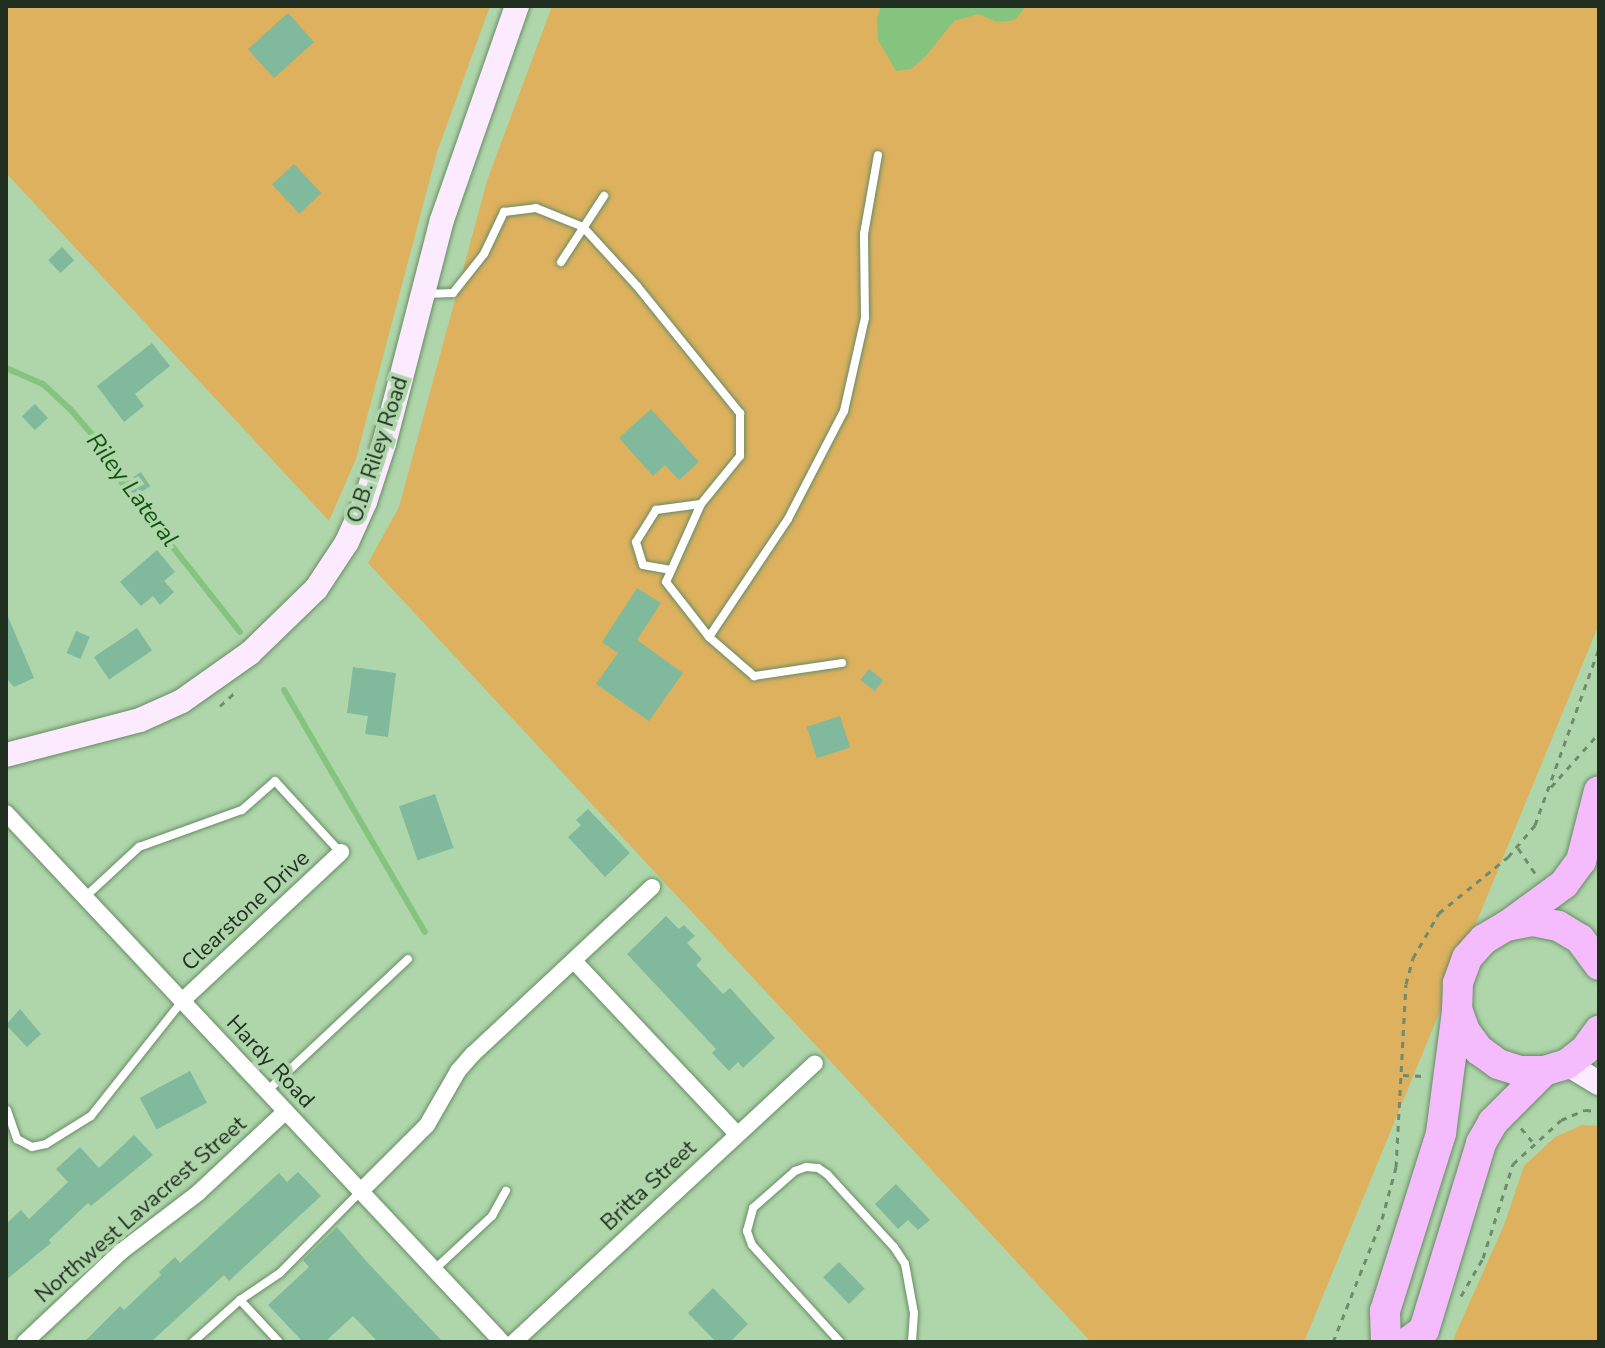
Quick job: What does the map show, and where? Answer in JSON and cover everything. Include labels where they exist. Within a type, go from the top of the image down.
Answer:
[{"type":"highway","points":[[1386,1342],[1385,1311],[1441,1133],[1458,983],[1467,958],[1484,939],[1564,884],[1581,861],[1599,791]]},
{"type":"highway","points":[[1506,926],[1532,921],[1558,926],[1580,939],[1599,965]]},
{"type":"highway","points":[[1457,1009],[1465,1031],[1488,1057],[1520,1071],[1556,1067]]},
{"type":"highway","points":[[1408,1342],[1424,1330],[1481,1143],[1506,1109],[1556,1067],[1585,1050],[1599,1031]]},
{"type":"street","name":"O.B. Riley Road","points":[[6,755],[140,720],[182,701],[250,653],[316,589],[347,542],[365,502],[384,444],[442,220],[517,6]]},
{"type":"street","name":"Hardy Road","points":[[6,813],[14,832],[85,897],[502,1342]]},
{"type":"street","name":"Clearstone Drive","points":[[182,1001],[341,852]]},
{"type":"street","points":[[360,1192],[420,1133],[458,1071],[473,1054],[652,887]]},
{"type":"street","points":[[574,961],[737,1134]]},
{"type":"street","name":"Britta Street","points":[[514,1342],[815,1063]]},
{"type":"street","points":[[1556,1067],[1599,1083]]},
{"type":"street","name":"Northwest Lavacrest Street","points":[[25,1342],[122,1251],[198,1193],[286,1111]]},
{"type":"lane","points":[[709,637],[788,519],[844,411],[865,318],[864,234],[878,155]]},
{"type":"lane","points":[[561,262],[604,196]]},
{"type":"lane","points":[[423,294],[453,293],[484,254],[504,212],[536,208],[583,227],[637,286],[740,413],[740,456],[701,504],[666,582],[709,637],[754,676],[842,663]]},
{"type":"lane","points":[[671,570],[643,565],[636,542],[656,510],[701,504]]},
{"type":"lane","points":[[85,897],[139,847],[242,810],[275,781],[341,852]]},
{"type":"lane","points":[[267,1091],[408,959]]},
{"type":"lane","points":[[7,1110],[17,1139],[32,1147],[46,1144],[91,1116],[182,1001]]},
{"type":"lane","points":[[840,1342],[752,1245],[747,1231],[753,1208],[795,1171],[806,1167],[818,1168],[827,1174],[894,1247],[905,1264],[914,1313],[912,1342]]},
{"type":"lane","points":[[435,1269],[492,1216],[506,1191]]},
{"type":"lane","points":[[193,1342],[240,1300],[280,1273],[360,1192]]},
{"type":"lane","points":[[240,1300],[279,1342]]},
{"type":"path","points":[[1549,788],[1599,733]]},
{"type":"path","points":[[1403,1075],[1448,1078]]},
{"type":"path","points":[[1506,1109],[1533,1142]]},
{"type":"path","points":[[1463,1293],[1483,1258],[1507,1175],[1533,1142],[1572,1114],[1599,1111]]},
{"type":"shaded area","points":[[6,6],[490,6],[437,152],[356,459],[329,521],[6,173]]},
{"type":"shaded area","points":[[552,6],[1599,6],[1599,624],[1304,1342],[1091,1342],[368,563],[399,507],[487,181]]},
{"type":"shaded area","points":[[881,6],[1026,6],[1015,20],[997,22],[978,14],[954,21],[925,57],[911,69],[896,71],[878,40],[877,18]]},
{"type":"shaded area","points":[[1582,1125],[1599,1126],[1599,1342],[1452,1342],[1504,1225],[1524,1166],[1555,1137]]},
{"type":"building","points":[[288,13],[314,42],[274,78],[248,49]]},
{"type":"building","points":[[294,164],[321,193],[299,214],[272,184]]},
{"type":"building","points":[[62,247],[74,260],[60,273],[48,260]]},
{"type":"building","points":[[152,343],[170,366],[135,394],[144,406],[124,422],[97,386]]},
{"type":"building","points":[[35,404],[48,418],[35,430],[22,416]]},
{"type":"building","points":[[651,409],[699,462],[679,480],[665,465],[653,476],[619,438]]},
{"type":"building","points":[[141,472],[150,486],[134,497],[125,482]]},
{"type":"building","points":[[157,550],[175,572],[164,581],[174,592],[160,605],[153,596],[141,606],[120,582]]},
{"type":"building","points":[[637,588],[661,603],[637,640],[683,673],[649,721],[596,684],[618,653],[602,642]]},
{"type":"building","points":[[6,612],[34,678],[14,687],[6,678]]},
{"type":"building","points":[[137,628],[152,650],[109,679],[94,657]]},
{"type":"building","points":[[76,631],[90,637],[80,659],[67,653]]},
{"type":"building","points":[[353,667],[396,673],[388,737],[365,734],[368,716],[347,713]]},
{"type":"building","points":[[869,669],[883,680],[875,691],[860,680]]},
{"type":"building","points":[[840,716],[850,747],[817,758],[807,727]]},
{"type":"building","points":[[435,794],[454,848],[418,860],[399,806]]},
{"type":"building","points":[[588,809],[630,853],[605,877],[568,837],[581,825],[576,820]]},
{"type":"building","points":[[666,916],[679,929],[684,925],[695,936],[687,943],[702,959],[696,965],[723,994],[730,988],[775,1038],[743,1068],[738,1062],[729,1071],[712,1053],[716,1049],[627,954]]},
{"type":"building","points":[[20,1009],[41,1034],[27,1047],[6,1025]]},
{"type":"building","points":[[190,1071],[207,1103],[157,1130],[140,1098]]},
{"type":"building","points":[[134,1135],[153,1155],[91,1206],[88,1203],[49,1240],[51,1243],[6,1280],[6,1224],[21,1210],[29,1219],[68,1182],[56,1169],[80,1147],[99,1168]]},
{"type":"building","points":[[298,1172],[321,1196],[229,1281],[224,1275],[151,1342],[84,1342],[120,1306],[124,1310],[175,1257],[180,1263],[279,1173],[287,1182]]},
{"type":"building","points":[[896,1184],[930,1220],[918,1230],[908,1220],[898,1229],[875,1204]]},
{"type":"building","points":[[337,1227],[443,1342],[378,1342],[353,1316],[325,1342],[303,1342],[268,1305],[309,1267],[303,1260]]},
{"type":"building","points":[[839,1262],[865,1289],[849,1304],[823,1277]]},
{"type":"building","points":[[713,1288],[748,1324],[730,1342],[716,1342],[688,1313]]},
{"type":"waterway","name":"Riley Lateral","points":[[6,368],[43,384],[70,409],[95,438],[122,483],[240,632]]},
{"type":"waterway","name":"Riley Lateral","points":[[284,690],[425,932]]}]
